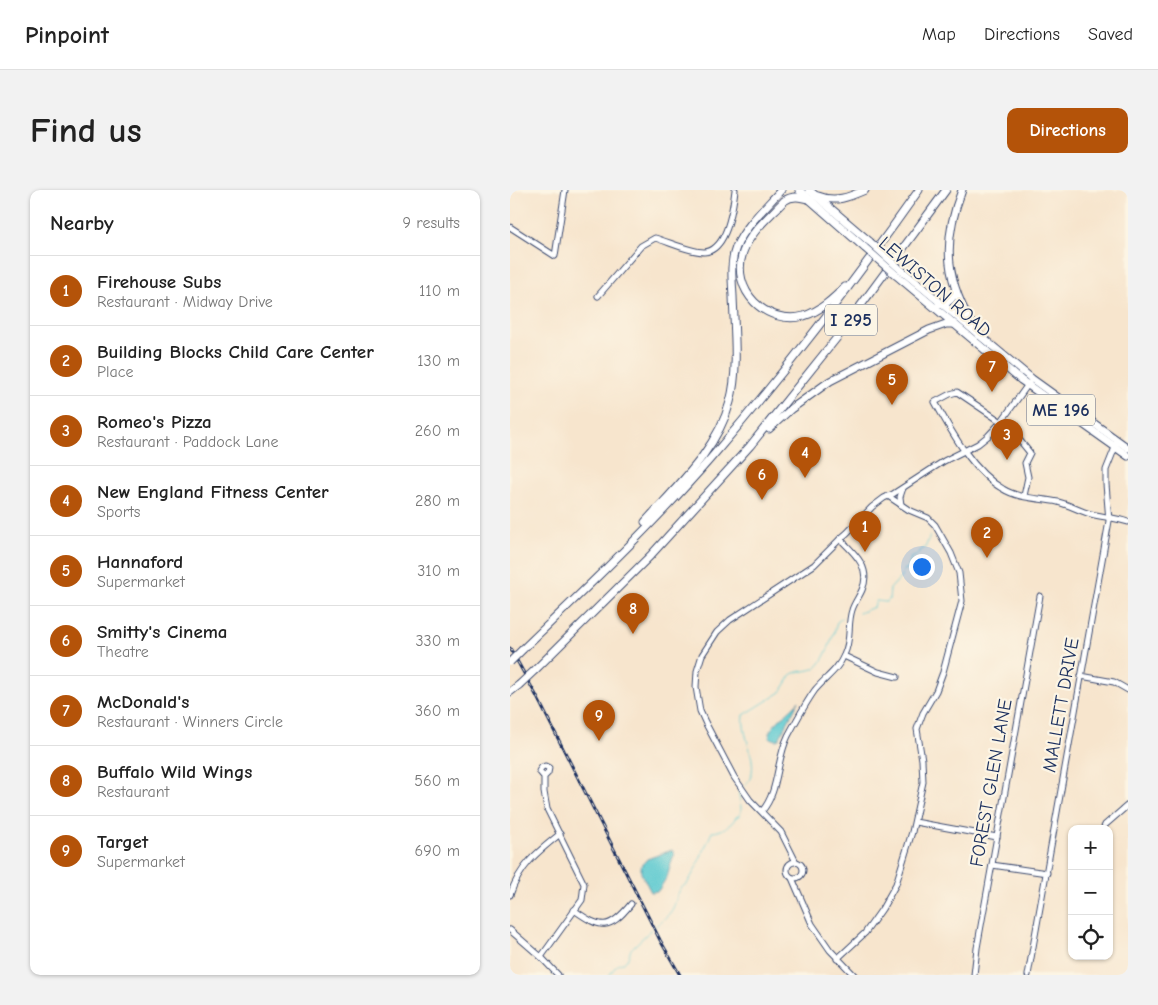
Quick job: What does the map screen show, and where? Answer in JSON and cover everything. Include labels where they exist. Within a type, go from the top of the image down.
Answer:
[{"type":"highway","points":[[623,551],[624,546],[704,454],[722,426],[731,399],[734,380],[732,269],[734,250],[751,224],[781,190]]},
{"type":"highway","name":"LEWISTON ROAD","points":[[799,190],[811,195],[898,272],[980,338],[1030,382]]},
{"type":"highway","points":[[861,272],[832,300],[812,313],[791,318],[779,317],[766,312],[751,299],[741,274],[741,258],[748,242],[784,201],[790,197],[811,195],[838,200],[865,190]]},
{"type":"highway","name":"I 295","points":[[510,662],[623,551],[710,459],[790,364],[861,272],[919,190]]},
{"type":"highway","name":"I 295","points":[[510,692],[535,670],[650,556],[750,446],[849,322],[946,190]]},
{"type":"highway","points":[[962,190],[953,216],[949,242],[949,261],[955,288],[965,313],[980,338]]},
{"type":"highway","name":"LEWISTON ROAD","points":[[898,272],[931,304],[941,308],[953,324],[1117,444],[1128,456]]},
{"type":"highway","points":[[929,330],[937,321],[941,308],[952,299],[955,288]]},
{"type":"highway","points":[[750,446],[791,409],[819,388],[929,330],[946,324],[953,324]]},
{"type":"highway","name":"LEWISTON ROAD","points":[[1117,444],[1128,448]]},
{"type":"street","points":[[510,227],[555,256],[565,190]]},
{"type":"street","points":[[598,296],[640,246],[655,238],[704,252],[712,250],[725,235],[733,209],[734,190]]},
{"type":"street","points":[[799,891],[802,867],[796,862],[781,832],[750,800],[734,777],[700,711],[696,682],[702,656],[717,632],[730,620],[814,565],[872,507],[981,441],[1001,422],[1030,382]]},
{"type":"street","points":[[1024,496],[1028,477],[1025,463],[1030,453],[1008,427],[957,392],[934,402],[964,450],[1000,488],[1008,492],[1024,496],[1064,504],[1088,513],[1128,522]]},
{"type":"street","name":"MALLETT DRIVE","points":[[1028,975],[1109,517],[1106,475],[1108,464],[1117,444]]},
{"type":"street","points":[[901,505],[900,497],[903,488]]},
{"type":"street","points":[[837,959],[865,933],[882,909],[896,884],[915,822],[923,782],[917,729],[923,712],[936,691],[944,672],[960,607],[962,589],[959,573],[951,554],[934,525],[928,518],[901,505],[888,496]]},
{"type":"street","points":[[762,811],[772,795],[780,756],[788,736],[816,689],[832,674],[844,656],[850,638],[852,610],[862,590],[865,575],[862,562],[840,538]]},
{"type":"street","name":"FOREST GLEN LANE","points":[[974,975],[977,948],[1040,596]]},
{"type":"street","points":[[844,656],[878,672],[897,677]]},
{"type":"street","points":[[1081,676],[1114,682],[1128,690]]},
{"type":"street","points":[[541,957],[582,900],[584,884],[547,809],[544,777]]},
{"type":"street","points":[[1105,825],[1128,805]]},
{"type":"street","points":[[915,822],[997,837]]},
{"type":"street","points":[[510,895],[514,885],[533,856],[560,834]]},
{"type":"street","points":[[789,846],[790,864],[787,871],[799,891],[812,924],[837,959],[854,975]]},
{"type":"street","points":[[790,864],[796,862]]},
{"type":"street","points":[[992,865],[1047,874]]},
{"type":"street","points":[[792,878],[800,876]]},
{"type":"street","points":[[574,910],[590,922],[601,925],[609,924],[621,916],[631,904]]},
{"type":"street","points":[[510,930],[541,957],[558,975]]},
{"type":"water","points":[[799,701],[779,739],[770,738],[769,733],[778,721]]},
{"type":"water","points":[[672,850],[674,854],[667,877],[658,891],[651,892],[641,873],[641,866],[647,859]]},
{"type":"waterway","points":[[859,613],[874,607],[876,601],[886,602],[889,600],[890,589],[901,577],[904,569],[908,569],[911,557],[916,556],[925,548],[930,536]]},
{"type":"waterway","points":[[743,787],[749,780],[752,771],[751,753],[745,733],[744,715],[781,692],[792,674],[815,668],[822,661],[829,647],[837,622],[842,618]]},
{"type":"waterway","points":[[656,926],[672,911],[679,891],[687,884],[694,872],[712,832],[726,828],[740,815],[739,790]]},
{"type":"waterway","points":[[609,975],[616,965],[624,963],[631,949],[652,929]]},
{"type":"railway","points":[[510,648],[536,695],[660,940],[680,975]]},
{"type":"place","name":"McDonald's","points":[[992,392]]},
{"type":"place","name":"Hannaford","points":[[892,405]]},
{"type":"place","name":"Romeo's Pizza","points":[[1007,460]]},
{"type":"place","name":"New England Fitness Center","points":[[805,478]]},
{"type":"place","name":"Smitty's Cinema","points":[[762,500]]},
{"type":"place","name":"Firehouse Subs","points":[[865,552]]},
{"type":"place","name":"Building Blocks Child Care Center","points":[[987,558]]},
{"type":"place","name":"Buffalo Wild Wings","points":[[633,634]]},
{"type":"place","name":"Target","points":[[599,741]]}]
